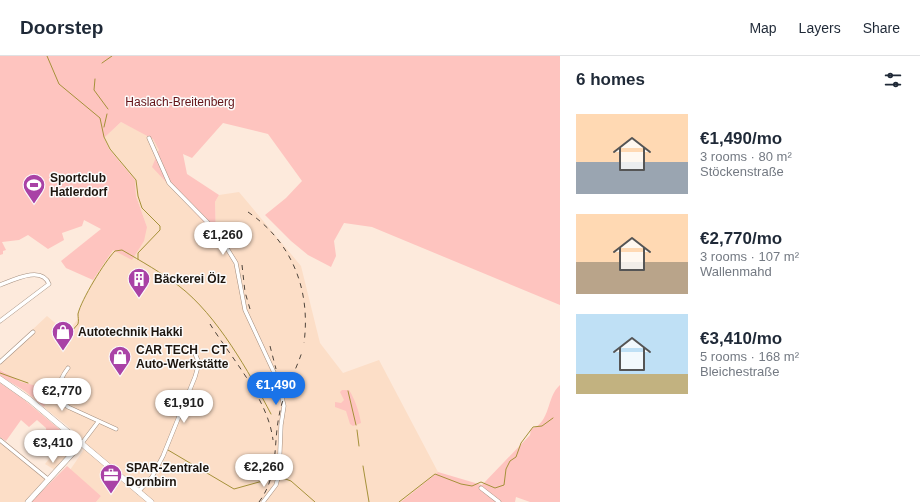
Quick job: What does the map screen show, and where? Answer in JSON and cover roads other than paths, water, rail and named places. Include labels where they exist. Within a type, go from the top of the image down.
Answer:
[{"type":"main road","points":[[0,380],[30,400],[151,502]]},
{"type":"main road","points":[[28,502],[82,443]]},
{"type":"street","points":[[149,138],[169,183],[217,232],[236,263],[245,310],[276,375],[284,406],[281,425],[278,474],[276,485],[263,502]]},
{"type":"street","points":[[0,285],[37,274],[45,277],[49,284],[0,322]]},
{"type":"street","points":[[0,362],[33,332]]},
{"type":"street","points":[[138,492],[152,477],[163,456],[195,377],[199,363],[193,349]]},
{"type":"street","points":[[68,368],[59,386],[60,399],[68,407],[116,429]]},
{"type":"street","points":[[82,443],[98,422]]},
{"type":"street","points":[[0,440],[49,480]]},
{"type":"street","points":[[481,488],[499,502]]},
{"type":"waterway","points":[[47,56],[59,84],[100,118],[104,137],[110,149],[136,180],[138,196],[142,208],[160,226],[160,230],[138,253],[138,259]]},
{"type":"waterway","points":[[102,63],[112,56]]},
{"type":"waterway","points":[[95,79],[94,90],[108,109]]},
{"type":"waterway","points":[[104,127],[107,114]]},
{"type":"waterway","points":[[70,333],[78,324],[78,314],[88,291],[115,251],[122,250],[179,286],[206,312],[231,345],[253,380],[271,414]]},
{"type":"waterway","points":[[0,373],[28,383]]},
{"type":"waterway","points":[[348,391],[356,425]]},
{"type":"waterway","points":[[399,502],[435,474],[461,484],[472,486],[481,482],[495,488],[504,485],[506,469],[510,461],[516,457],[521,443],[533,427],[542,426],[553,418]]},
{"type":"waterway","points":[[357,430],[359,446]]},
{"type":"waterway","points":[[168,450],[234,489],[277,477]]},
{"type":"waterway","points":[[363,466],[369,502]]},
{"type":"waterway","points":[[280,477],[291,481],[315,502]]},
{"type":"railway","points":[[248,212],[263,224],[276,238],[287,253],[295,269],[301,286],[304,304],[304,343]]},
{"type":"railway","points":[[242,265],[245,292],[250,309]]},
{"type":"railway","points":[[210,324],[257,395],[270,425],[273,440]]},
{"type":"railway","points":[[270,346],[276,369]]},
{"type":"railway","points":[[259,502],[270,481],[273,471],[277,427],[281,408],[286,391],[302,352]]},
{"type":"place","name":"Sportclub Hatlerdorf","points":[[34,204]]},
{"type":"place","name":"Bäckerei Ölz","points":[[139,298]]},
{"type":"place","name":"Autotechnik Hakki","points":[[63,352]]},
{"type":"place","name":"CAR TECH – CT Auto-Werkstätte","points":[[120,376]]},
{"type":"place","name":"SPAR-Zentrale Dornbirn","points":[[111,494]]},
{"type":"park label","name":"Haslach-Breitenberg","points":[[180,102]]}]
